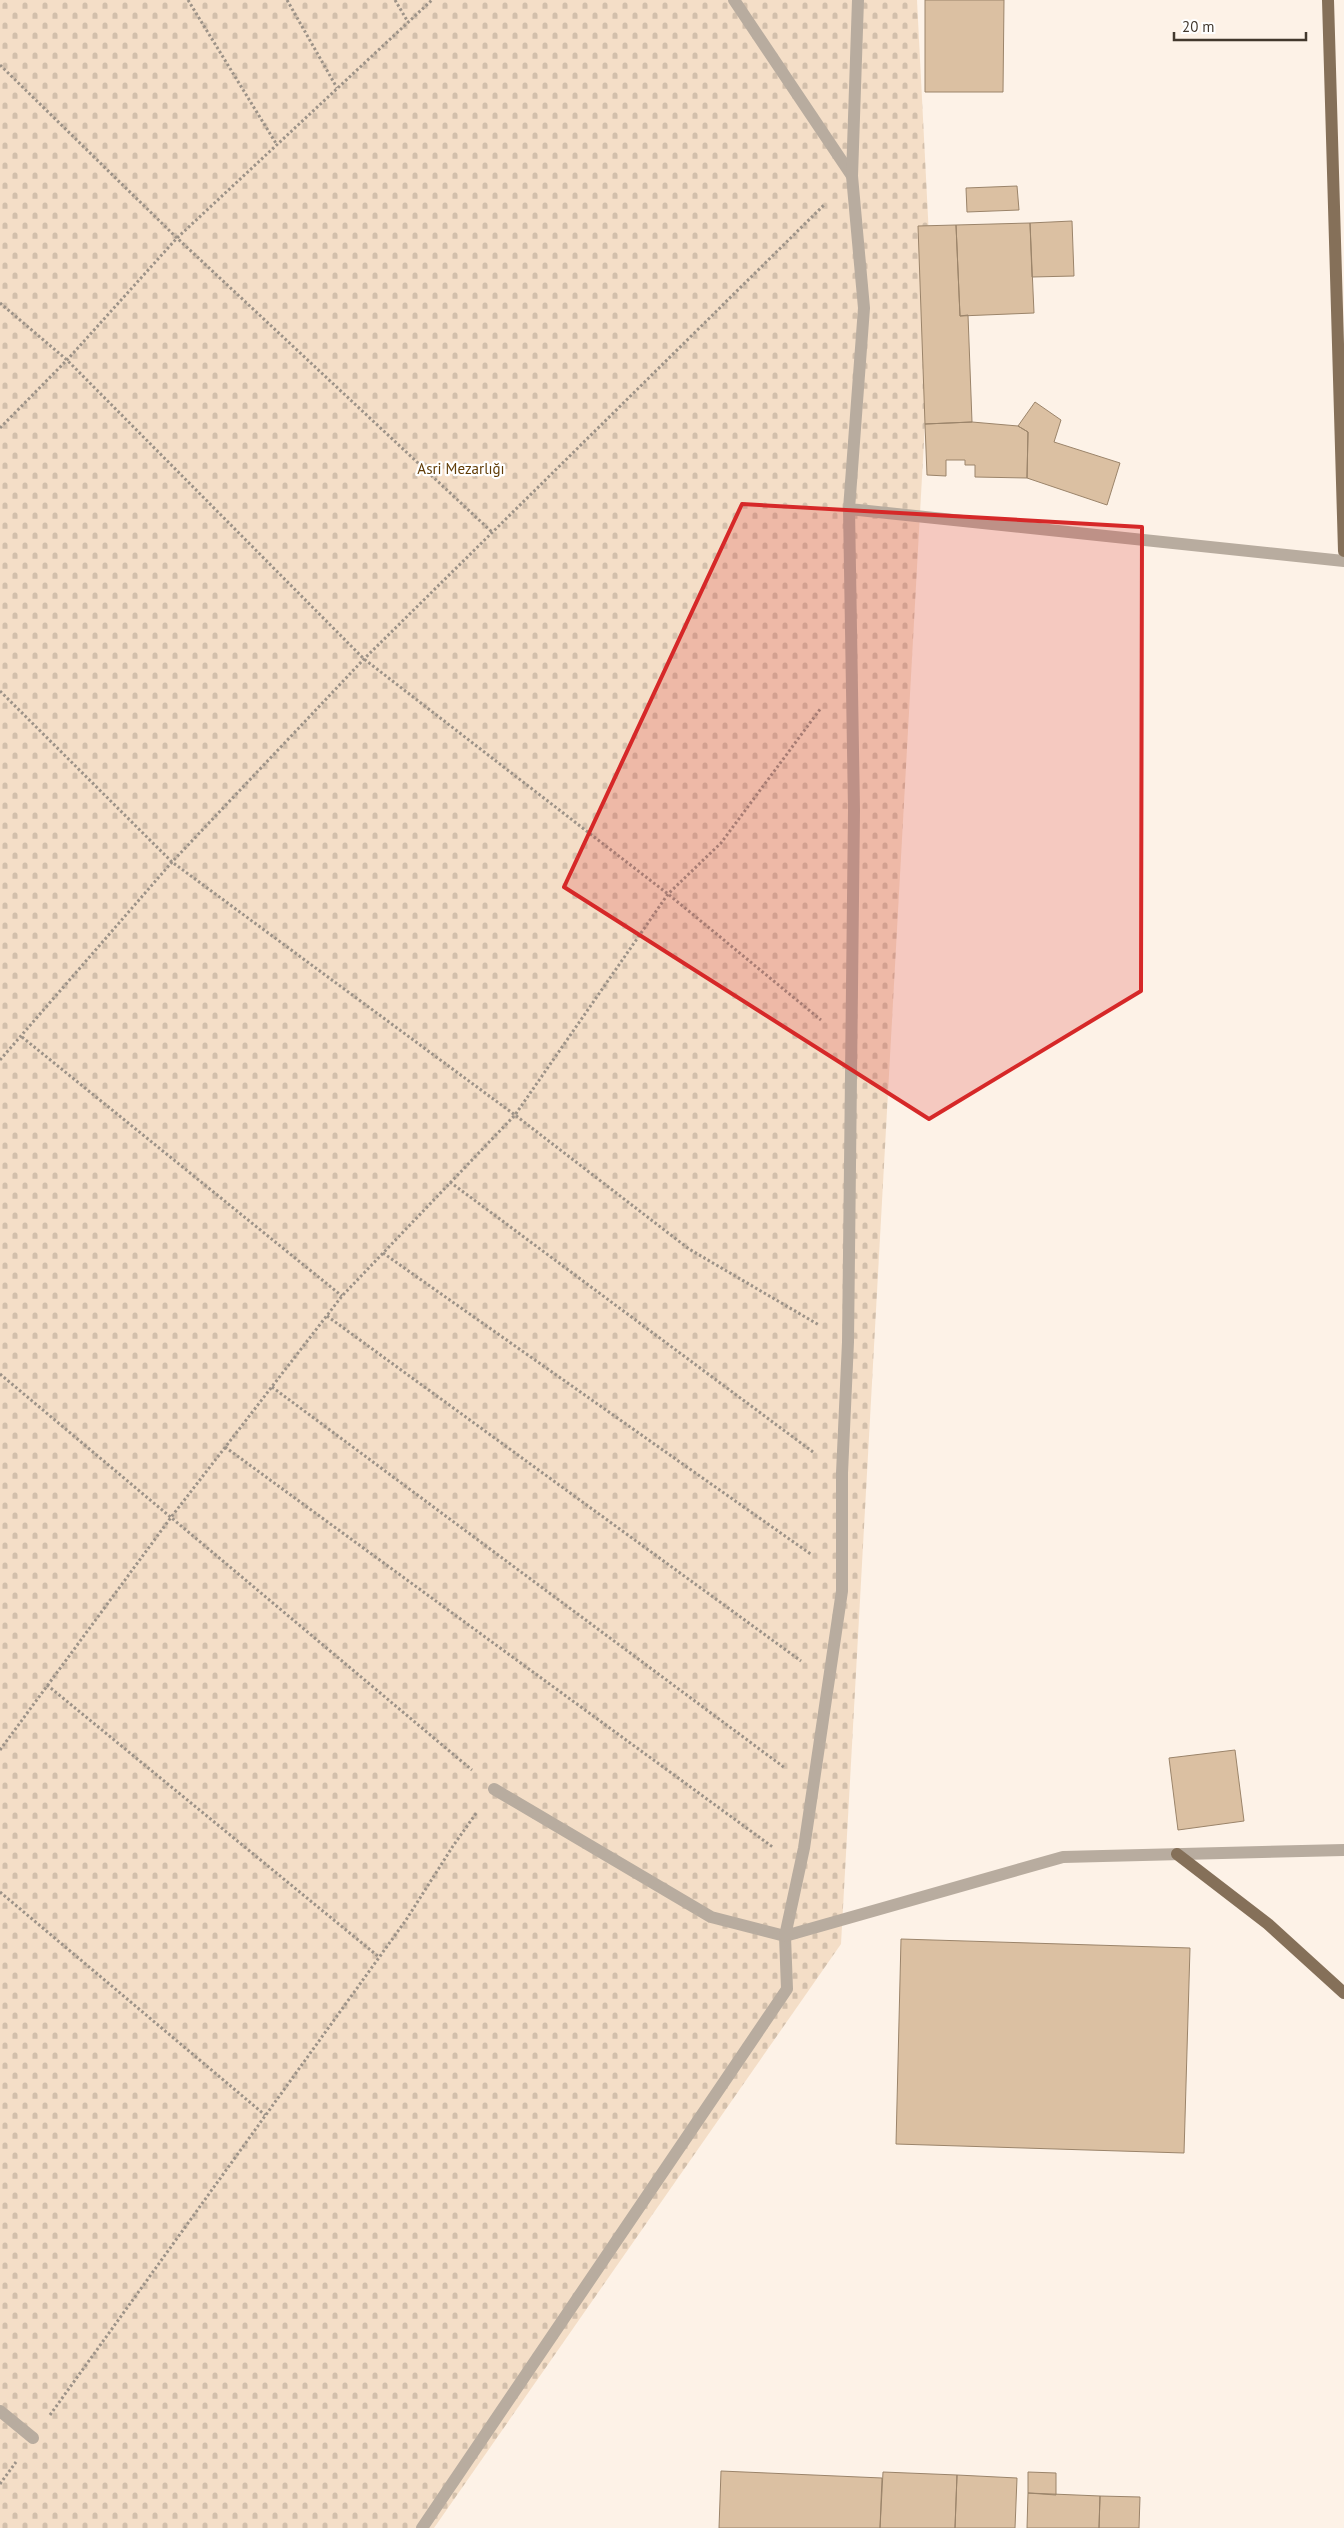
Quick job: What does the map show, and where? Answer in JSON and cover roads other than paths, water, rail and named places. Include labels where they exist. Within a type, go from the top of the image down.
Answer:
[{"type":"main road","points":[[1328,0],[1344,551]]},
{"type":"main road","points":[[1177,1854],[1268,1924],[1344,1993]]},
{"type":"street","points":[[734,0],[852,176]]},
{"type":"street","points":[[422,2528],[787,1989],[785,1936],[800,1868],[842,1591],[842,1473],[848,1342],[854,810],[849,509],[864,308],[852,176],[858,0]]},
{"type":"street","points":[[849,509],[1344,561]]},
{"type":"street","points":[[494,1789],[711,1917],[785,1936],[1063,1858],[1344,1850]]},
{"type":"street","points":[[0,2411],[33,2438]]},
{"type":"park label","name":"Asri Mezarlığı","points":[[461,469]]}]
